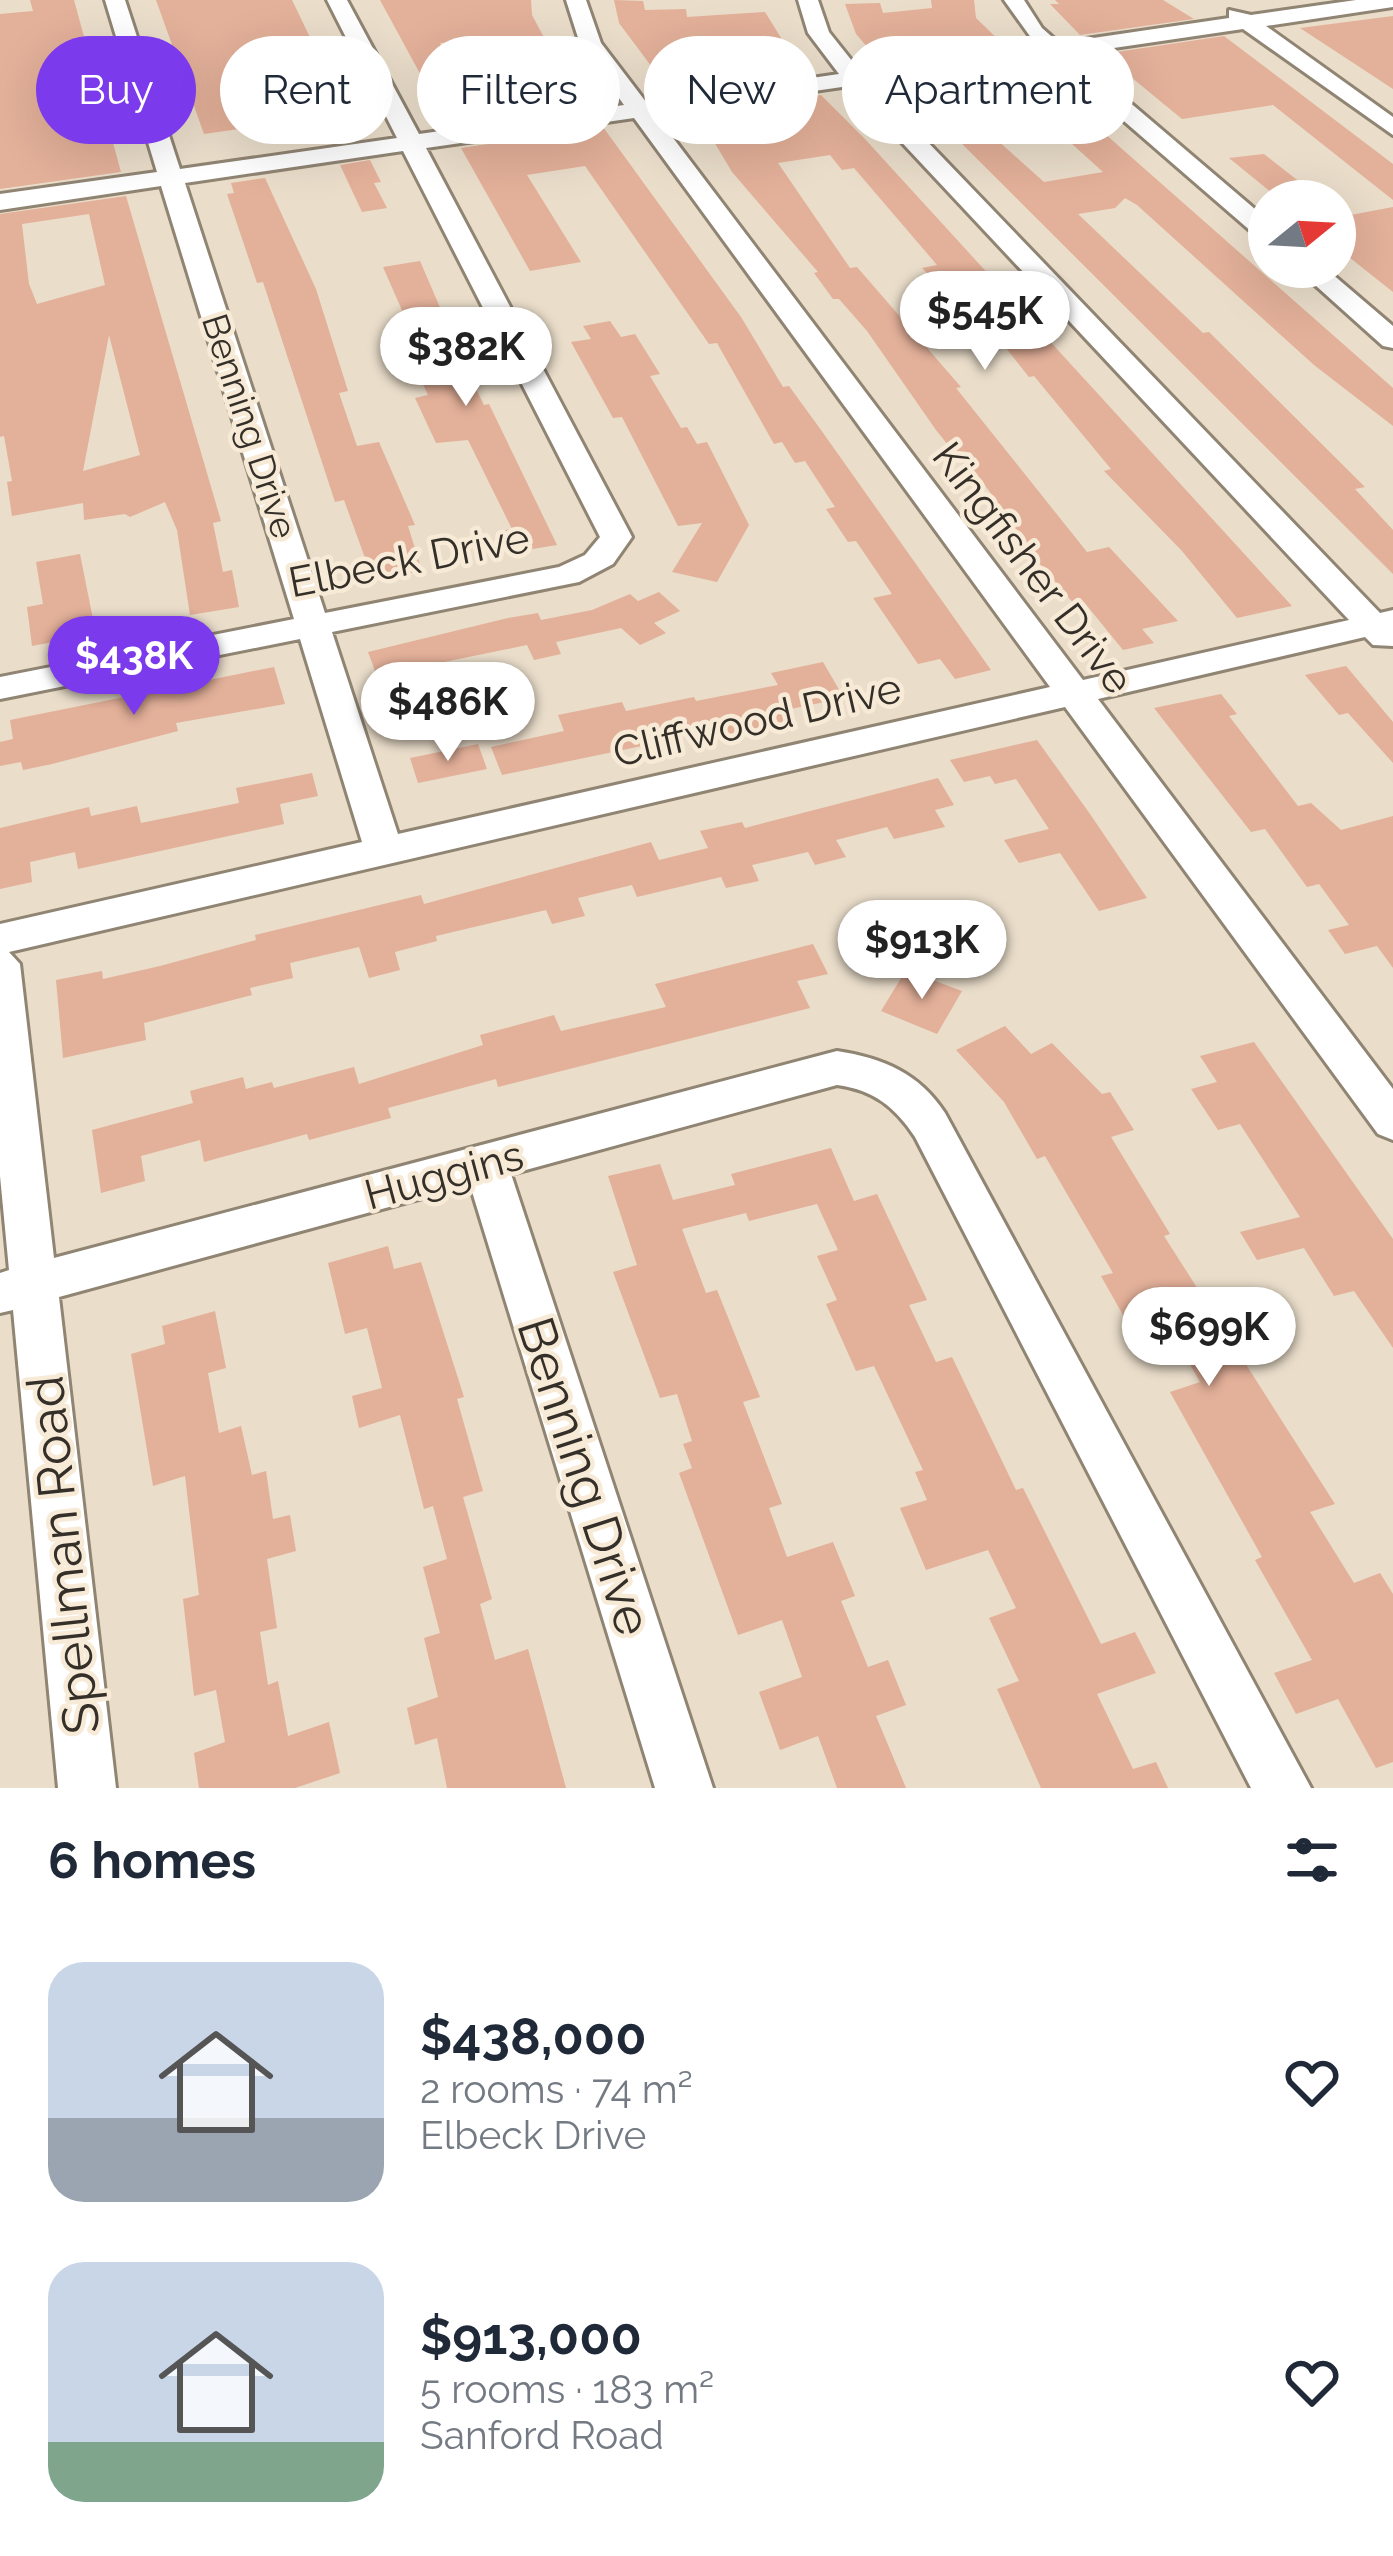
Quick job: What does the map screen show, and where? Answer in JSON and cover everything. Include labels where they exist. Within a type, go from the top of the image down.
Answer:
[{"type":"street","name":"Benning Drive","points":[[115,0],[384,851]]},
{"type":"street","points":[[337,0],[411,142]]},
{"type":"street","name":"Kingfisher Drive","points":[[576,0],[579,20],[591,44],[1393,1122]]},
{"type":"street","points":[[808,0],[819,33],[842,63]]},
{"type":"street","points":[[1014,0],[1040,36]]},
{"type":"street","points":[[1213,0],[1393,128]]},
{"type":"street","points":[[1134,38],[1393,1]]},
{"type":"street","points":[[0,202],[842,81]]},
{"type":"street","points":[[1134,118],[1248,216]]},
{"type":"street","name":"Elbeck Drive","points":[[0,688],[567,575],[591,568],[612,543],[616,537],[610,519],[411,142]]},
{"type":"street","points":[[917,144],[1386,630]]},
{"type":"street","points":[[1332,288],[1393,340]]},
{"type":"street","name":"Cliffwood Drive","points":[[0,939],[1073,693],[1386,630]]},
{"type":"street","name":"Spellman Road","points":[[0,964],[17,1288],[87,1788]]},
{"type":"street","name":"Huggins","points":[[17,1288],[837,1068],[889,1080],[916,1101],[930,1125],[1282,1788]]},
{"type":"street","name":"Benning Drive","points":[[486,1164],[684,1788]]},
{"type":"building","points":[[30,0],[74,0],[84,36],[36,36],[36,144],[113,144],[121,172],[0,189],[0,14],[33,11]]},
{"type":"building","points":[[156,0],[292,0],[309,36],[220,36],[220,132],[204,134],[196,112],[196,36],[169,36]]},
{"type":"building","points":[[380,0],[531,0],[532,15],[543,36],[417,36],[417,68]]},
{"type":"building","points":[[614,0],[643,1],[645,10],[686,9],[687,17],[765,12],[780,36],[644,36],[644,57],[619,23]]},
{"type":"building","points":[[931,0],[974,0],[976,18],[995,36],[858,36],[845,4],[880,3],[883,13],[932,8]]},
{"type":"building","points":[[1055,0],[1163,0],[1194,19],[1080,35],[1050,4],[1059,4]]},
{"type":"building","points":[[1393,16],[1393,89],[1300,28]]},
{"type":"building","points":[[1224,36],[1393,164],[1393,200],[1273,105],[1182,119],[1134,80],[1134,49]]},
{"type":"building","points":[[818,95],[842,116],[842,144],[869,144],[1292,606],[1237,618],[1182,551],[1104,471],[1111,469],[1034,376],[1029,377],[1002,343],[996,344],[922,268],[937,265],[854,168],[842,170],[830,155],[778,163],[850,268],[857,267],[961,387],[956,388],[1087,552],[1109,547],[1178,621],[1142,629],[1154,643],[1123,650],[1084,602],[1074,604],[1017,537],[1021,536],[977,474],[972,475],[936,430],[867,331],[839,299],[833,299],[814,273],[818,272],[732,172],[715,144],[818,144]]},
{"type":"building","points":[[615,144],[741,317],[783,387],[789,386],[991,670],[955,679],[940,659],[918,664],[873,598],[892,594],[856,541],[848,542],[826,509],[835,507],[805,461],[795,463],[782,442],[774,444],[717,343],[709,344],[585,166],[527,175],[581,262],[530,271],[461,148]]},
{"type":"building","points":[[962,144],[1001,144],[1044,182],[1103,172],[1072,144],[1117,144],[1248,260],[1248,288],[1280,288],[1393,388],[1393,426],[1314,365],[1137,205],[1125,198],[1115,208],[1078,214],[1203,333],[1209,332],[1365,487],[1355,489],[1393,530],[1393,574]]},
{"type":"building","points":[[1264,154],[1297,180],[1256,180],[1229,158]]},
{"type":"building","points":[[370,160],[381,182],[374,183],[387,208],[362,212],[340,165]]},
{"type":"building","points":[[265,178],[316,289],[348,391],[339,393],[357,446],[379,442],[415,525],[408,526],[422,571],[373,580],[344,500],[335,502],[263,282],[257,283],[227,194],[234,193],[231,183]]},
{"type":"building","points":[[126,196],[221,521],[213,523],[223,572],[232,570],[239,607],[190,615],[177,530],[165,502],[130,517],[84,520],[83,503],[12,516],[7,482],[12,481],[4,436],[0,437],[0,214]],"holes":[[[89,214],[105,285],[37,304],[29,284],[22,224]],[[109,335],[140,455],[83,471]]]},
{"type":"building","points":[[1393,207],[1393,292],[1356,263],[1356,214]]},
{"type":"building","points":[[420,261],[470,377],[484,405],[489,404],[557,545],[508,553],[499,531],[512,529],[468,440],[436,443],[415,398],[428,395],[422,382],[433,381],[383,267]]},
{"type":"building","points":[[610,321],[621,337],[635,334],[660,374],[650,376],[681,428],[687,427],[697,444],[707,442],[749,525],[717,582],[672,572],[702,523],[678,526],[622,417],[613,418],[571,342],[591,339],[583,326]]},
{"type":"building","points":[[80,554],[96,634],[32,646],[27,607],[43,604],[36,562]]},
{"type":"building","points":[[659,592],[680,611],[654,623],[666,633],[640,645],[621,628],[556,642],[561,654],[534,660],[527,645],[444,662],[448,672],[409,680],[413,691],[385,698],[368,652],[508,618],[538,613],[541,620],[592,610],[630,594],[638,601]]},
{"type":"building","points":[[823,662],[844,698],[781,711],[787,722],[725,735],[721,726],[687,733],[683,725],[636,734],[642,746],[502,775],[491,747],[564,731],[558,715],[622,702],[626,711],[778,685],[771,673]]},
{"type":"building","points":[[1346,666],[1393,722],[1393,763],[1348,713],[1339,715],[1305,675]]},
{"type":"building","points":[[274,667],[285,704],[176,723],[178,731],[52,764],[23,770],[21,762],[0,766],[0,742],[13,739],[10,720]]},
{"type":"building","points":[[1221,694],[1237,714],[1229,716],[1298,806],[1311,803],[1341,830],[1393,816],[1393,968],[1377,946],[1345,954],[1328,930],[1349,925],[1319,884],[1307,887],[1265,829],[1251,832],[1154,708]]},
{"type":"building","points":[[1037,740],[1147,898],[1099,911],[1060,853],[1019,863],[1004,840],[1049,829],[1016,779],[995,784],[990,776],[964,782],[950,760]]},
{"type":"building","points":[[478,744],[487,769],[418,783],[410,758]]},
{"type":"building","points":[[312,773],[318,796],[280,804],[284,824],[78,869],[75,852],[30,862],[32,882],[0,889],[0,828],[89,807],[91,816],[137,806],[141,823],[239,803],[236,788]]},
{"type":"building","points":[[938,778],[954,805],[935,810],[945,827],[894,839],[887,827],[836,840],[846,857],[815,865],[808,852],[752,865],[759,881],[726,888],[721,877],[637,897],[632,885],[578,898],[585,916],[552,924],[546,910],[436,936],[437,941],[395,952],[400,970],[369,978],[359,947],[290,963],[293,978],[250,988],[252,995],[144,1023],[146,1040],[63,1058],[56,980],[102,971],[103,979],[160,966],[256,940],[255,935],[421,895],[424,904],[651,842],[659,860],[708,848],[700,831],[742,822],[745,828]]},
{"type":"building","points":[[813,944],[828,974],[797,981],[810,1008],[498,1087],[496,1079],[388,1108],[391,1118],[309,1140],[307,1134],[204,1162],[200,1140],[141,1156],[145,1181],[101,1193],[92,1130],[193,1103],[190,1091],[243,1077],[246,1089],[272,1082],[274,1088],[354,1067],[359,1084],[483,1045],[480,1035],[554,1015],[561,1031],[666,1007],[655,984]]},
{"type":"building","points":[[906,970],[962,991],[937,1034],[881,1011]]},
{"type":"building","points":[[1005,1026],[1031,1054],[1052,1043],[1102,1094],[1110,1092],[1134,1130],[1111,1137],[1170,1234],[1164,1236],[1335,1504],[1310,1512],[1354,1583],[1380,1573],[1393,1594],[1393,1762],[1376,1768],[1338,1699],[1296,1714],[1274,1673],[1312,1660],[1255,1560],[1262,1557],[1170,1392],[1200,1382],[1174,1337],[1141,1347],[1101,1276],[1113,1273],[1045,1156],[1037,1159],[1004,1102],[956,1050]]},
{"type":"building","points":[[1254,1042],[1393,1239],[1393,1348],[1354,1291],[1334,1296],[1304,1248],[1257,1260],[1240,1232],[1300,1217],[1240,1124],[1218,1130],[1191,1089],[1217,1082],[1200,1056]]},
{"type":"building","points":[[831,1148],[854,1201],[877,1194],[927,1300],[909,1305],[936,1362],[952,1357],[1016,1490],[1023,1488],[1101,1644],[1135,1632],[1156,1673],[1097,1694],[1133,1769],[1156,1762],[1168,1788],[1041,1788],[997,1689],[1019,1681],[989,1618],[1016,1608],[988,1550],[926,1570],[900,1508],[927,1500],[915,1472],[923,1470],[874,1366],[856,1371],[826,1304],[837,1300],[817,1256],[838,1250],[817,1204],[749,1221],[746,1213],[682,1229],[706,1293],[717,1290],[760,1397],[743,1402],[782,1504],[769,1508],[787,1557],[833,1542],[855,1596],[841,1601],[868,1667],[888,1660],[906,1705],[876,1716],[906,1788],[837,1788],[818,1736],[780,1750],[759,1692],[802,1677],[782,1620],[738,1635],[679,1473],[692,1468],[683,1444],[692,1441],[677,1394],[660,1398],[613,1272],[637,1265],[608,1176],[660,1164],[673,1200],[735,1185],[731,1174]]},
{"type":"building","points":[[388,1246],[394,1269],[421,1262],[464,1397],[457,1399],[483,1491],[463,1497],[492,1599],[480,1604],[495,1660],[528,1649],[566,1788],[447,1788],[437,1738],[415,1745],[407,1708],[438,1697],[424,1638],[440,1633],[423,1567],[447,1559],[433,1506],[424,1509],[400,1415],[359,1428],[352,1396],[382,1388],[367,1328],[345,1334],[328,1263]]},
{"type":"building","points":[[215,1311],[226,1368],[208,1373],[219,1433],[241,1426],[252,1475],[266,1471],[273,1519],[290,1515],[296,1551],[267,1559],[277,1628],[260,1632],[268,1685],[278,1681],[288,1736],[329,1722],[340,1773],[295,1788],[199,1788],[194,1753],[225,1742],[216,1690],[194,1696],[183,1599],[199,1595],[185,1476],[153,1486],[131,1354],[165,1344],[162,1326]]}]
